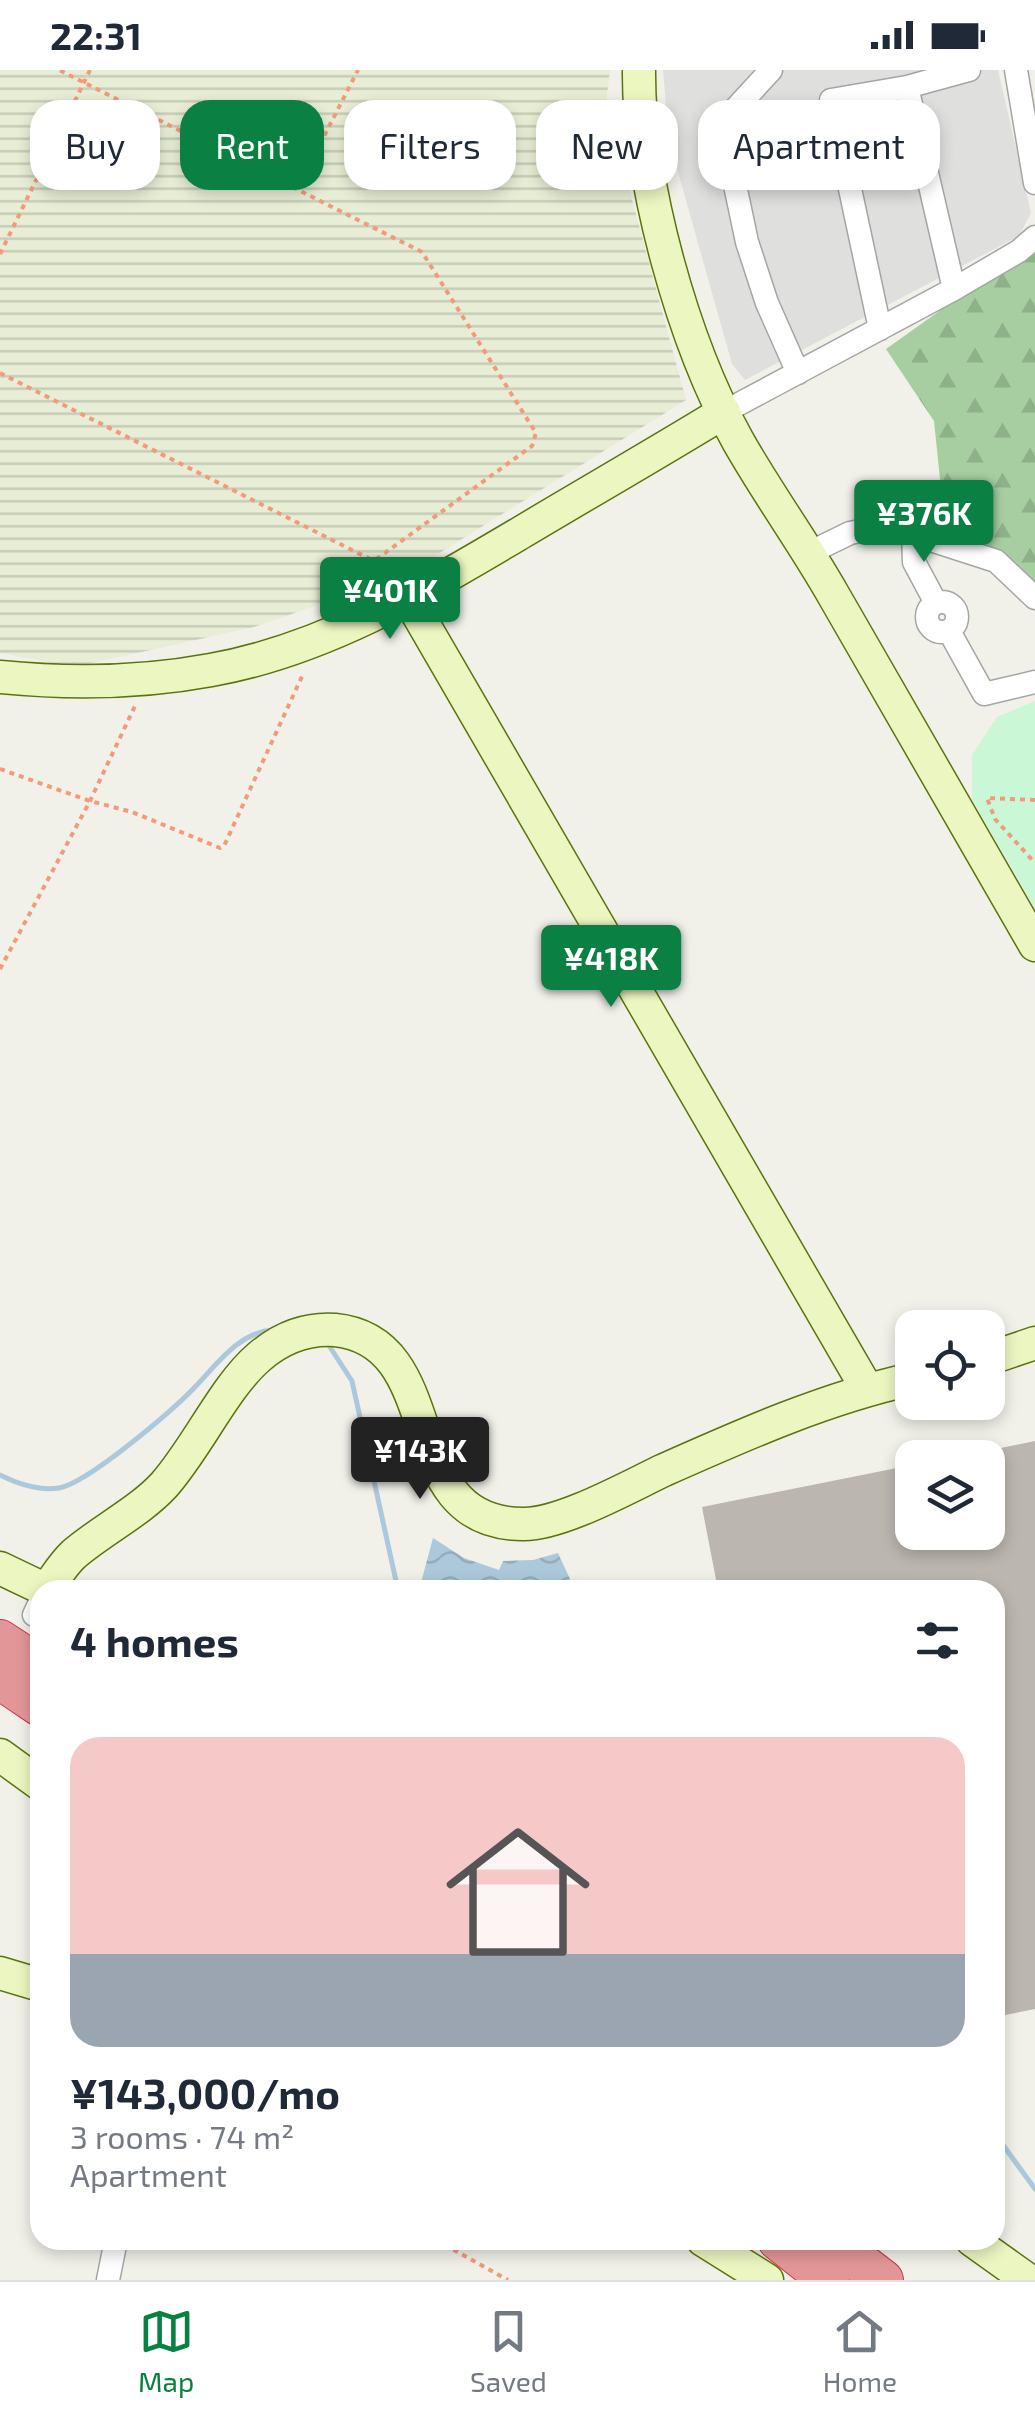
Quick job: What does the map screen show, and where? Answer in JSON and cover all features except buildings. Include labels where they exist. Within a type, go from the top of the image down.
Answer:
[{"type":"highway","points":[[0,1640],[30,1660]]},
{"type":"highway","points":[[0,1679],[30,1699]]},
{"type":"highway","points":[[791,2250],[829,2280]]},
{"type":"highway","points":[[844,2250],[882,2280]]},
{"type":"street","points":[[639,70],[645,156],[660,230],[710,383],[739,442],[810,553],[1035,945]]},
{"type":"street","points":[[771,70],[726,119],[724,133],[766,303],[798,373]]},
{"type":"street","points":[[880,330],[831,100],[907,87],[969,70]]},
{"type":"street","points":[[1016,70],[1035,183]]},
{"type":"street","points":[[907,87],[954,290]]},
{"type":"street","points":[[0,678],[78,682],[148,679],[214,670],[307,642],[409,599],[724,412],[954,290],[1035,237]]},
{"type":"street","points":[[810,553],[850,533],[870,529],[913,534],[996,561],[1035,598]]},
{"type":"street","points":[[913,534],[914,562],[936,604],[946,603],[957,613],[950,630],[984,694],[1035,682]]},
{"type":"street","points":[[409,599],[867,1389]]},
{"type":"street","points":[[54,1580],[72,1556],[161,1488],[243,1374],[258,1358],[296,1333],[353,1332],[391,1358],[414,1397],[435,1468],[448,1490],[485,1518],[503,1523],[525,1524],[563,1515],[767,1426],[895,1382]]},
{"type":"street","points":[[1005,1353],[1035,1343]]},
{"type":"street","points":[[0,1568],[30,1589]]},
{"type":"street","points":[[0,1755],[30,1777]]},
{"type":"street","points":[[0,1972],[30,1982]]},
{"type":"street","points":[[108,2280],[114,2250]]},
{"type":"street","points":[[720,2250],[767,2280]]},
{"type":"street","points":[[986,2250],[1028,2280]]},
{"type":"path","points":[[59,70],[180,131]]},
{"type":"path","points":[[0,254],[90,70]]},
{"type":"path","points":[[324,138],[358,70]]},
{"type":"path","points":[[0,373],[370,559],[378,558],[532,446],[536,433],[422,252],[298,190]]},
{"type":"path","points":[[0,769],[90,802],[132,812],[215,848],[224,846],[303,674],[307,642]]},
{"type":"path","points":[[0,968],[90,802],[148,679]]},
{"type":"path","points":[[1035,800],[987,798],[994,818],[1035,863]]},
{"type":"path","points":[[454,2250],[508,2280]]},
{"type":"shaded area","points":[[663,70],[998,70],[1031,213],[1019,236],[745,380],[732,364],[678,172],[678,100],[666,100]]},
{"type":"green space","points":[[0,70],[610,70],[606,100],[536,100],[536,190],[629,190],[686,400],[404,575],[254,627],[74,667],[0,653]]},
{"type":"green space","points":[[1035,243],[1035,585],[943,508],[934,421],[886,349]]},
{"type":"green space","points":[[1035,701],[1035,908],[972,799],[972,755],[997,717]]},
{"type":"water","points":[[433,1538],[464,1558],[499,1570],[503,1561],[533,1560],[558,1553],[570,1580],[422,1580]]},
{"type":"waterway","points":[[0,1475],[44,1489],[72,1483],[150,1428],[239,1343],[273,1330]]},
{"type":"waterway","points":[[326,1341],[352,1381],[396,1580]]},
{"type":"waterway","points":[[1005,2148],[1035,2189]]}]
